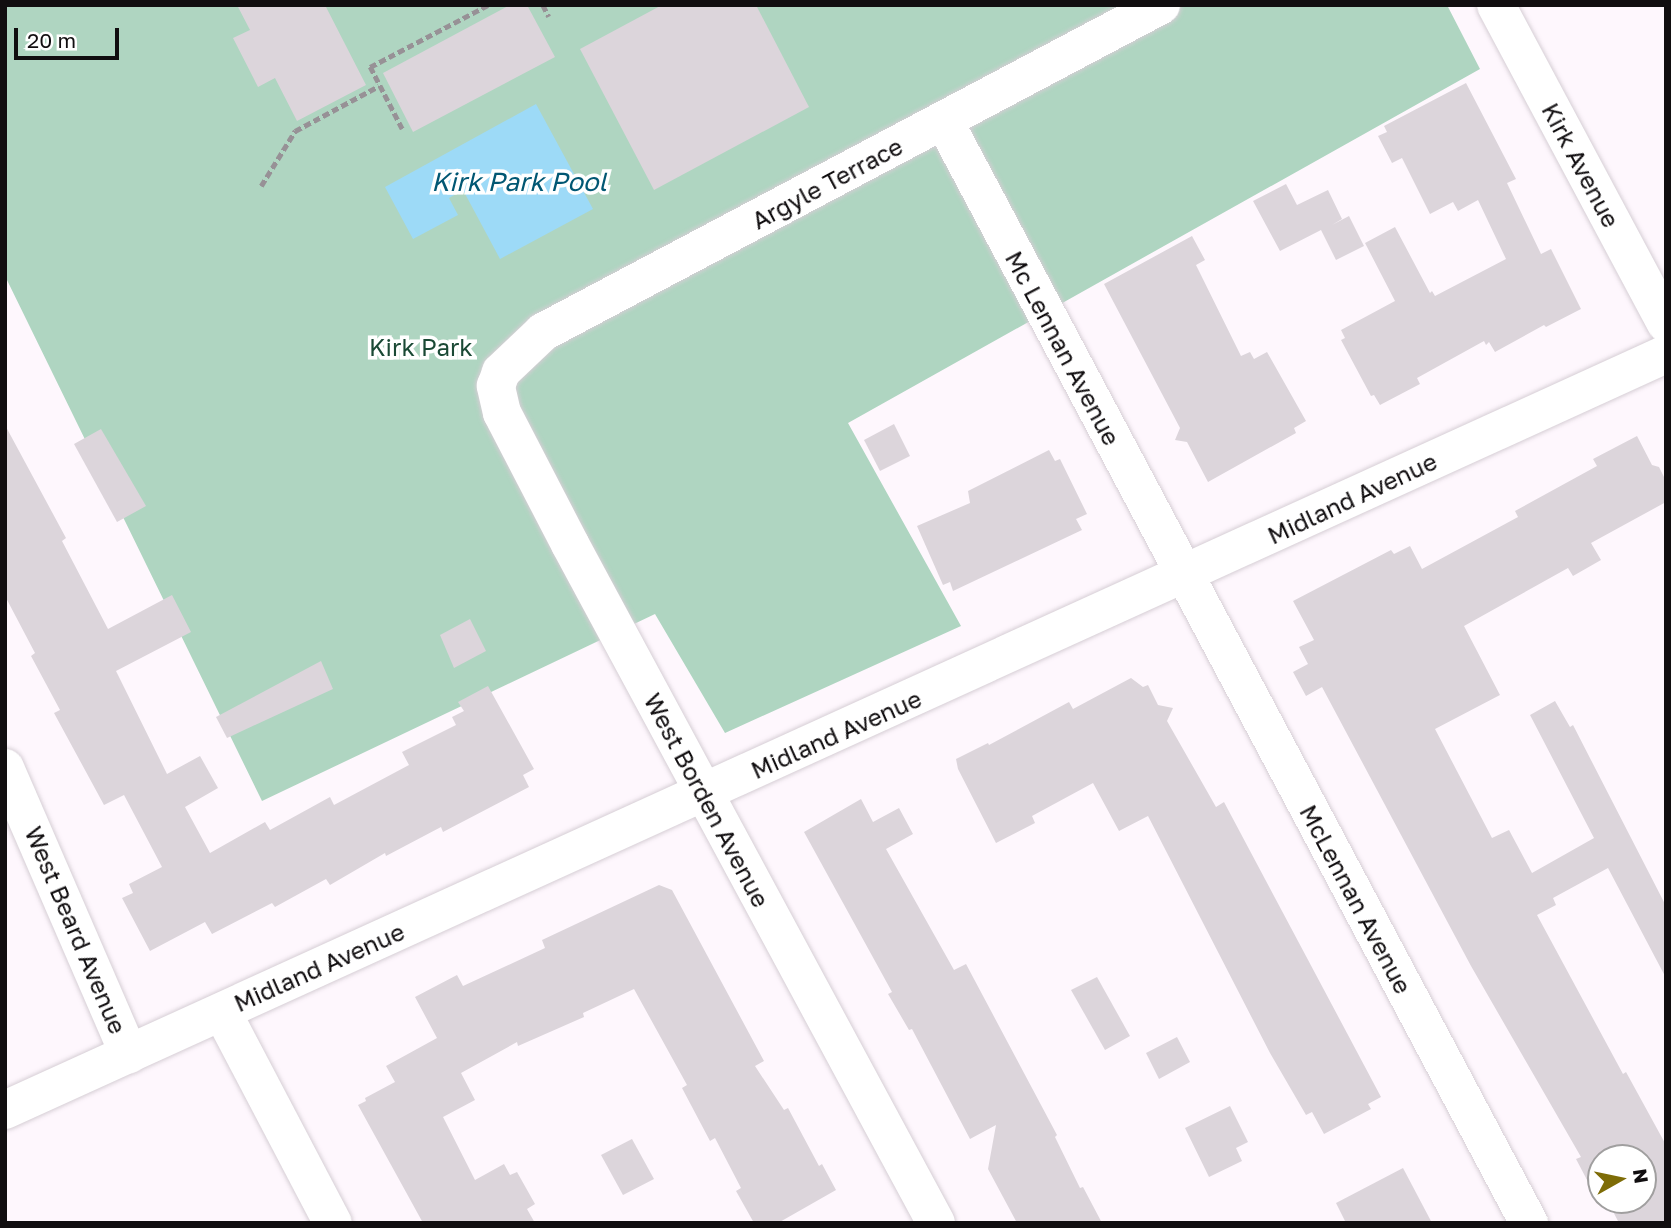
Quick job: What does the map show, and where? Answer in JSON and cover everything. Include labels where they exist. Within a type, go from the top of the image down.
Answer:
[{"type":"street","name":"Argyle Terrace","points":[[501,372],[543,332],[1161,5]]},
{"type":"street","name":"Kirk Avenue","points":[[1496,5],[1666,324]]},
{"type":"street","name":"Mc Lennan Avenue","points":[[943,121],[1183,575]]},
{"type":"street","name":"Midland Avenue","points":[[5,1110],[1666,354]]},
{"type":"street","name":"West Borden Avenue","points":[[501,372],[496,386],[502,413],[702,794],[936,1223]]},
{"type":"street","name":"McLennan Avenue","points":[[1183,575],[1529,1223]]},
{"type":"street","name":"West Beard Avenue","points":[[5,768],[129,1054]]},
{"type":"street","points":[[222,1012],[333,1223]]},
{"type":"path","points":[[402,129],[370,67],[488,5]]},
{"type":"path","points":[[543,5],[549,17]]},
{"type":"path","points":[[261,186],[295,131],[379,86]]},
{"type":"green space","name":"Kirk Park","points":[[5,5],[1447,5],[1480,69],[848,423],[961,626],[725,733],[655,614],[262,801],[5,276]]},
{"type":"water","name":"Kirk Park Pool","points":[[536,104],[593,209],[500,259],[463,190],[449,198],[458,215],[413,239],[385,187]]},
{"type":"building","points":[[237,5],[325,5],[366,85],[297,121],[275,78],[258,87],[233,38],[250,30]]},
{"type":"building","points":[[510,5],[527,5],[555,57],[413,132],[383,73]]},
{"type":"building","points":[[662,5],[756,5],[809,107],[654,190],[580,49]]},
{"type":"building","points":[[1466,83],[1516,179],[1507,183],[1541,254],[1551,249],[1581,309],[1546,327],[1544,325],[1495,352],[1489,342],[1486,345],[1484,341],[1417,378],[1420,384],[1380,405],[1374,395],[1371,396],[1341,340],[1345,338],[1341,330],[1395,301],[1365,243],[1395,227],[1430,293],[1432,291],[1435,296],[1506,259],[1478,200],[1458,211],[1453,202],[1430,214],[1402,158],[1392,163],[1378,136],[1387,132],[1384,126]]},
{"type":"building","points":[[1286,184],[1297,205],[1328,190],[1342,219],[1332,225],[1349,216],[1364,246],[1336,260],[1321,230],[1280,251],[1253,201]]},
{"type":"building","points":[[1192,236],[1205,260],[1196,265],[1241,356],[1250,352],[1254,359],[1267,352],[1306,421],[1294,428],[1296,433],[1208,482],[1187,442],[1175,440],[1180,428],[1104,284]]},
{"type":"building","points":[[894,424],[910,456],[880,471],[864,440]]},
{"type":"building","points":[[5,425],[66,538],[62,541],[108,629],[172,595],[191,632],[116,671],[167,774],[200,756],[218,788],[185,807],[210,853],[265,822],[270,830],[330,797],[334,805],[409,765],[402,752],[456,725],[452,717],[464,711],[458,702],[488,686],[534,769],[523,775],[529,787],[443,832],[441,827],[386,856],[385,853],[330,885],[326,879],[275,907],[272,903],[212,934],[205,922],[150,951],[122,898],[133,893],[129,884],[162,867],[124,795],[104,805],[54,713],[60,710],[31,656],[35,653],[5,596]]},
{"type":"building","points":[[101,429],[146,506],[117,522],[74,444]]},
{"type":"building","points":[[1637,436],[1652,465],[1659,467],[1664,477],[1666,502],[1591,543],[1601,560],[1573,576],[1568,568],[1464,626],[1500,695],[1435,729],[1492,838],[1509,830],[1532,873],[1594,838],[1530,715],[1555,701],[1570,727],[1573,725],[1666,906],[1666,978],[1608,868],[1553,898],[1556,905],[1537,915],[1623,1074],[1626,1072],[1666,1145],[1666,1223],[1619,1223],[1614,1214],[1657,1214],[1657,1144],[1587,1144],[1587,1180],[1576,1159],[1581,1157],[1471,966],[1322,687],[1306,696],[1293,672],[1308,664],[1299,647],[1314,640],[1293,601],[1391,550],[1394,554],[1410,546],[1422,569],[1518,517],[1515,511],[1597,466],[1593,459]]},
{"type":"building","points":[[1049,450],[1055,461],[1060,459],[1087,514],[1076,519],[1082,530],[953,591],[950,582],[943,585],[917,526],[970,503],[968,491]]},
{"type":"building","points":[[470,619],[486,651],[454,668],[440,635]]},
{"type":"building","points":[[321,661],[333,689],[227,738],[216,717]]},
{"type":"building","points":[[1131,678],[1143,687],[1148,685],[1158,705],[1173,708],[1167,721],[1216,807],[1224,802],[1381,1097],[1368,1104],[1371,1109],[1324,1134],[1312,1112],[1306,1115],[1270,1053],[1148,816],[1119,831],[1093,783],[1032,816],[1035,823],[996,843],[958,769],[956,759],[988,743],[989,745],[1069,702],[1073,709]]},
{"type":"building","points":[[861,799],[873,822],[899,808],[913,834],[886,849],[954,970],[966,964],[1057,1135],[1055,1137],[1080,1188],[1083,1187],[1102,1223],[1017,1223],[988,1169],[996,1125],[970,1139],[912,1029],[909,1030],[888,994],[892,992],[804,832]]},
{"type":"building","points":[[659,885],[672,890],[764,1061],[755,1066],[784,1110],[788,1108],[819,1166],[822,1164],[836,1190],[778,1223],[754,1223],[736,1191],[741,1188],[715,1138],[710,1141],[682,1088],[687,1085],[634,989],[583,1013],[584,1017],[518,1046],[517,1042],[461,1073],[475,1100],[443,1117],[475,1180],[504,1164],[510,1175],[517,1172],[535,1204],[527,1209],[535,1223],[423,1223],[358,1105],[366,1101],[365,1098],[395,1082],[386,1066],[437,1038],[415,997],[457,975],[463,986],[545,948],[542,940]]},
{"type":"building","points":[[1097,977],[1130,1036],[1105,1050],[1071,990]]},
{"type":"building","points":[[1177,1037],[1190,1062],[1159,1079],[1146,1053]]},
{"type":"building","points":[[1230,1106],[1248,1142],[1236,1148],[1242,1161],[1209,1177],[1185,1128]]},
{"type":"building","points":[[632,1139],[654,1179],[623,1195],[601,1155]]},
{"type":"building","points":[[1403,1168],[1432,1223],[1346,1223],[1336,1203]]}]
